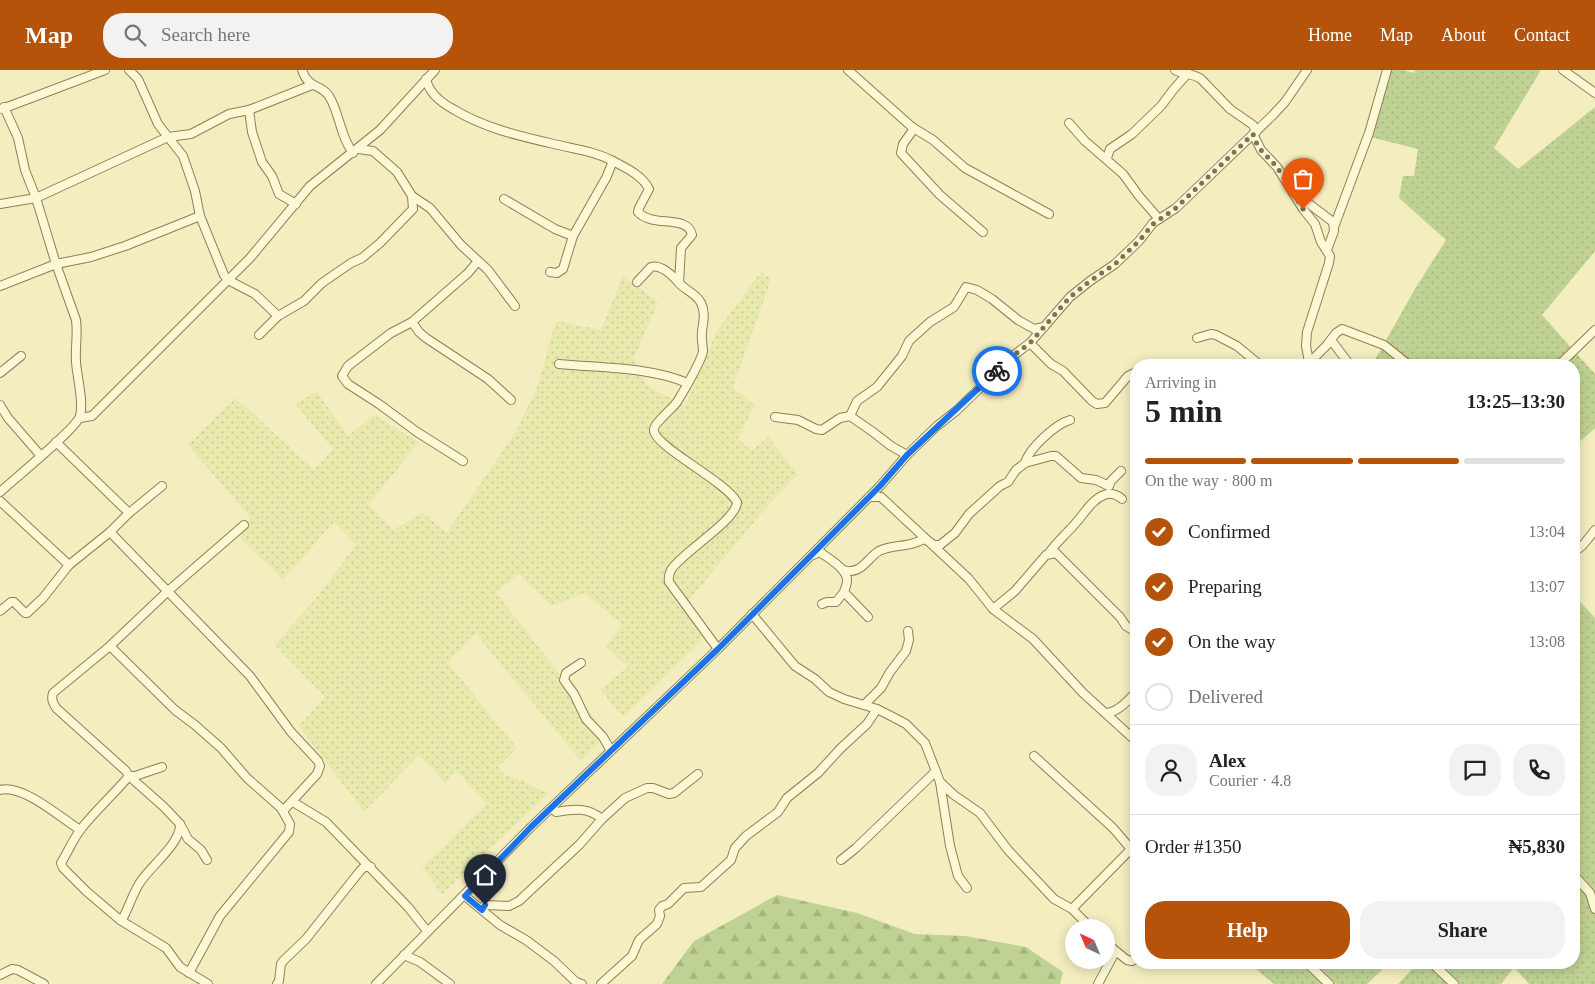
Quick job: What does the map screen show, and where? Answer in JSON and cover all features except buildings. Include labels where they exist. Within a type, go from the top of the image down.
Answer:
[{"type":"street","points":[[80,418],[81,408],[76,362],[77,328],[36,198],[25,170],[18,138],[2,108],[105,70]]},
{"type":"street","points":[[129,70],[138,79],[152,115],[183,156],[195,191],[200,216],[221,270],[228,280],[255,294],[278,316]]},
{"type":"street","points":[[302,70],[308,82],[328,94],[337,114],[346,143],[356,151],[373,151]]},
{"type":"street","points":[[0,492],[80,418],[92,416],[250,258],[310,186],[371,139],[435,70]]},
{"type":"street","points":[[848,70],[912,127],[933,140],[965,168],[1049,214]]},
{"type":"street","points":[[1175,70],[1195,73],[1230,109],[1253,125],[1258,147],[1277,167],[1315,224],[1321,242],[1330,256],[1306,332],[1306,346],[1312,354]]},
{"type":"street","points":[[376,984],[427,931],[465,896],[531,827],[718,649],[880,486],[907,455],[1014,355],[1030,343],[1070,297],[1115,264],[1139,241],[1147,229],[1176,208],[1255,133],[1285,102],[1307,70]]},
{"type":"street","points":[[1327,250],[1369,133],[1386,70]]},
{"type":"street","points":[[1563,70],[1595,93]]},
{"type":"street","points":[[1107,158],[1110,150],[1132,134],[1161,106],[1173,90],[1195,73]]},
{"type":"street","points":[[426,79],[428,89]]},
{"type":"street","points":[[0,204],[36,198],[168,137],[191,134],[228,114],[249,110],[312,85]]},
{"type":"street","points":[[418,87],[428,89],[445,105],[489,127],[516,136],[592,152],[632,171],[649,188],[638,212],[658,222],[680,223],[691,231],[692,235],[681,248],[679,283]]},
{"type":"street","points":[[249,110],[252,132],[262,162],[272,176],[279,194],[296,204]]},
{"type":"street","points":[[1069,123],[1085,141],[1124,174],[1160,219]]},
{"type":"street","points":[[912,127],[903,144],[901,153],[940,195],[983,232]]},
{"type":"street","points":[[371,139],[373,151],[397,172],[412,196],[430,208],[460,244],[494,276],[515,306]]},
{"type":"street","points":[[550,272],[557,273],[563,269],[573,236],[606,178],[613,161]]},
{"type":"street","points":[[1292,190],[1333,222],[1334,227]]},
{"type":"street","points":[[412,196],[412,209]]},
{"type":"street","points":[[504,199],[542,222],[573,236]]},
{"type":"street","points":[[259,335],[278,316],[304,300],[351,263],[362,258],[380,243],[412,209],[423,202]]},
{"type":"street","points":[[0,286],[56,264],[91,257],[125,246],[200,216]]},
{"type":"street","points":[[464,461],[417,432],[380,404],[348,384],[342,376],[348,366],[391,333],[412,322],[468,273],[478,261]]},
{"type":"street","points":[[637,282],[651,267],[662,268],[700,300],[704,313],[702,355],[681,396],[654,426],[653,430],[655,435],[673,452],[707,475],[734,497],[737,502],[737,507],[704,540],[673,567],[668,577],[669,582],[718,649]]},
{"type":"street","points":[[850,416],[858,401],[877,387],[902,356],[909,341],[930,322],[954,307],[966,287],[971,287],[984,294],[1018,320],[1034,329],[1045,326]]},
{"type":"street","points":[[412,322],[426,338],[488,379],[511,400]]},
{"type":"street","points":[[1310,359],[1312,354],[1331,340],[1339,330],[1345,330],[1384,345],[1403,359]]},
{"type":"street","points":[[1565,359],[1595,330]]},
{"type":"street","points":[[1197,338],[1211,334],[1216,335],[1237,346],[1253,359]]},
{"type":"street","points":[[1331,340],[1345,359]]},
{"type":"street","points":[[1030,343],[1051,364],[1063,371],[1097,404],[1104,403],[1130,374]]},
{"type":"street","points":[[0,372],[21,356]]},
{"type":"street","points":[[559,364],[673,376],[687,383]]},
{"type":"street","points":[[0,405],[8,418],[41,456]]},
{"type":"street","points":[[81,408],[92,416]]},
{"type":"street","points":[[775,417],[798,420],[822,430],[840,418],[850,416],[891,446],[907,455]]},
{"type":"street","points":[[1025,463],[1030,452],[1038,443],[1062,422],[1070,420]]},
{"type":"street","points":[[56,442],[129,513]]},
{"type":"street","points":[[925,539],[934,545],[940,545],[948,540],[956,533],[969,514],[1000,486],[1008,482],[1016,470],[1025,463],[1056,456],[1081,478],[1096,480],[1109,486]]},
{"type":"street","points":[[993,609],[1015,590],[1091,505],[1103,495],[1111,481],[1121,471]]},
{"type":"street","points":[[0,611],[11,602],[14,602],[25,613],[27,612],[43,598],[69,565],[162,486]]},
{"type":"street","points":[[880,486],[881,497],[969,579],[993,609],[1033,639],[1083,693],[1130,735]]},
{"type":"street","points":[[1103,495],[1115,495],[1122,499]]},
{"type":"street","points":[[869,497],[881,497]]},
{"type":"street","points":[[0,502],[69,565]]},
{"type":"street","points":[[207,860],[201,850],[188,840],[180,824],[164,807],[56,708],[52,697],[53,693],[110,646],[168,591],[244,525]]},
{"type":"street","points":[[1580,547],[1595,530]]},
{"type":"street","points":[[110,532],[250,676],[291,732],[318,761],[320,766],[318,774],[283,811]]},
{"type":"street","points":[[843,570],[848,572],[860,569],[879,551],[898,545],[913,544],[925,539]]},
{"type":"street","points":[[805,561],[815,553],[820,552],[847,575],[844,592],[836,602],[822,604]]},
{"type":"street","points":[[1049,553],[1056,552],[1059,554],[1130,628]]},
{"type":"street","points":[[844,592],[868,617]]},
{"type":"street","points":[[752,614],[795,666],[815,679],[829,692],[844,699],[877,709],[906,724],[925,743],[940,782],[942,805],[952,856],[959,879],[967,888]]},
{"type":"street","points":[[864,705],[881,688],[890,672],[906,651],[909,640],[908,631]]},
{"type":"street","points":[[110,646],[175,710],[196,725],[221,748],[247,778],[283,811],[290,824],[289,832],[220,916],[189,973]]},
{"type":"street","points":[[581,663],[566,673],[564,680],[574,694],[586,720],[603,737],[611,751]]},
{"type":"street","points":[[1106,713],[1114,712],[1130,698]]},
{"type":"street","points":[[602,984],[632,956],[639,940],[657,924],[660,916],[659,910],[662,906],[668,904],[684,888],[701,887],[731,860],[734,848],[746,836],[778,812],[788,798],[818,773],[867,724],[877,709]]},
{"type":"street","points":[[1034,756],[1130,843]]},
{"type":"street","points":[[129,776],[135,776],[162,767]]},
{"type":"street","points":[[841,860],[936,771]]},
{"type":"street","points":[[482,910],[485,905],[509,906],[519,901],[579,845],[602,819],[625,798],[647,788],[669,794],[674,793],[698,774]]},
{"type":"street","points":[[129,776],[80,830],[62,863],[63,868],[120,920],[166,948],[180,967],[208,984]]},
{"type":"street","points":[[940,782],[954,795],[980,813],[1008,850],[1054,899],[1072,908],[1082,919]]},
{"type":"street","points":[[0,790],[13,791],[34,798],[80,830]]},
{"type":"street","points":[[293,802],[326,822],[408,907],[427,931]]},
{"type":"street","points":[[552,808],[556,812],[579,809],[596,814],[602,819]]},
{"type":"street","points":[[120,920],[124,916],[140,883],[171,846],[180,830],[180,824]]},
{"type":"street","points":[[1072,908],[1130,851]]},
{"type":"street","points":[[277,984],[281,964],[284,960],[306,939],[360,871],[364,867],[370,867]]},
{"type":"street","points":[[1580,882],[1590,893],[1595,910]]},
{"type":"street","points":[[465,896],[500,925],[526,940],[554,961],[576,982],[582,984]]},
{"type":"street","points":[[1115,952],[1130,961]]},
{"type":"street","points":[[404,955],[420,962],[450,984]]},
{"type":"street","points":[[0,975],[12,969],[18,970],[44,984]]},
{"type":"street","points":[[1098,984],[1106,969]]},
{"type":"street","points":[[1313,969],[1329,984]]},
{"type":"street","points":[[1438,969],[1454,984]]},
{"type":"green space","points":[[1391,70],[1403,70],[1414,73],[1415,70],[1541,70],[1494,148],[1518,169],[1595,107],[1595,251],[1542,315],[1595,374],[1595,428],[1580,442],[1580,359],[1375,359],[1415,289],[1446,240],[1399,198],[1403,176],[1414,176],[1418,149],[1370,137]]},
{"type":"green space","points":[[761,272],[771,279],[733,388],[755,405],[738,439],[752,451],[768,437],[798,474],[763,511],[689,600],[710,633],[623,717],[600,689],[628,667],[606,646],[622,624],[584,593],[552,606],[518,574],[496,593],[607,734],[581,761],[476,634],[447,662],[517,748],[498,767],[505,775],[521,780],[548,794],[442,894],[422,867],[487,804],[456,770],[445,783],[419,755],[364,812],[299,726],[325,697],[275,645],[317,597],[356,545],[334,522],[283,580],[240,538],[251,518],[188,445],[236,398],[314,470],[333,449],[295,404],[317,392],[348,436],[374,415],[419,442],[368,505],[394,530],[422,513],[447,532],[514,435],[537,388],[556,321],[601,330],[623,276],[658,302],[634,358],[647,386],[685,406],[717,331]]},
{"type":"green space","points":[[1580,602],[1595,618],[1595,984],[1529,984],[1516,969],[1580,969]]},
{"type":"green space","points":[[777,895],[857,913],[915,934],[965,936],[1026,947],[1063,972],[1060,984],[662,984],[694,941]]},
{"type":"green space","points":[[1256,969],[1382,970],[1367,984],[1274,984]]},
{"type":"green space","points":[[1412,969],[1512,969],[1501,984],[1398,984]]},
{"type":"way so far","points":[[997,371],[1037,336],[1070,297],[1115,264],[1139,241],[1147,229],[1176,208],[1253,134],[1258,147],[1277,167],[1303,209]]},
{"type":"route","points":[[485,905],[482,910],[465,896],[531,827],[718,649],[880,486],[907,455],[997,371]]}]
